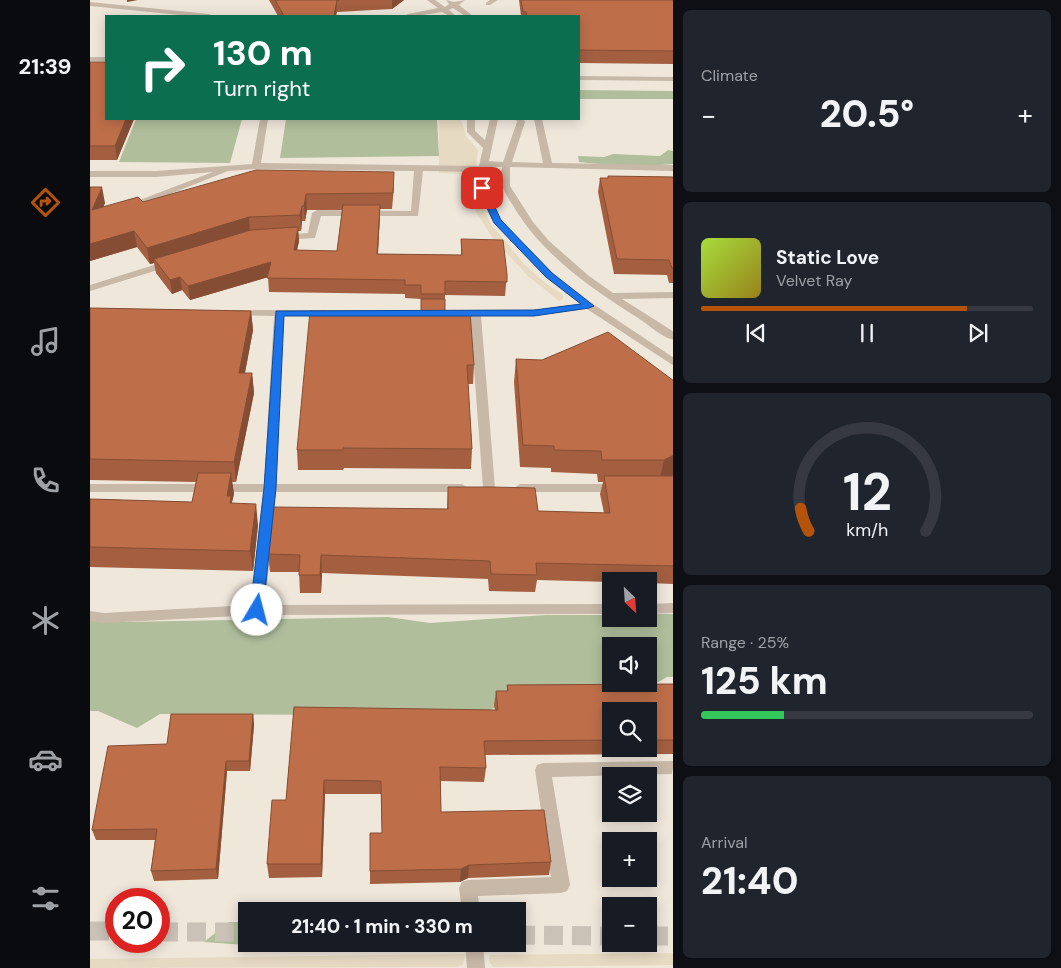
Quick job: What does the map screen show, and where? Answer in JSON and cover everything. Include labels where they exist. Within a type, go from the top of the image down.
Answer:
[{"type":"street","points":[[161,0],[164,12]]},
{"type":"street","points":[[430,0],[446,9],[452,15]]},
{"type":"street","points":[[448,0],[459,2],[468,15]]},
{"type":"street","points":[[413,15],[446,9],[459,2]]},
{"type":"street","points":[[90,4],[198,15]]},
{"type":"street","points":[[90,59],[105,59]]},
{"type":"street","points":[[580,78],[673,79]]},
{"type":"street","points":[[256,166],[264,120]]},
{"type":"street","points":[[471,120],[471,132],[488,148]]},
{"type":"street","points":[[494,120],[483,167],[482,192],[497,221],[549,275],[589,306],[673,362]]},
{"type":"street","points":[[520,120],[506,166],[505,184],[523,216],[542,240],[573,268],[611,296],[673,336]]},
{"type":"street","points":[[538,120],[548,166]]},
{"type":"street","points":[[90,174],[156,174],[256,166],[673,168]]},
{"type":"street","points":[[124,209],[233,168]]},
{"type":"street","points":[[269,237],[312,236],[318,213],[415,214],[419,168]]},
{"type":"street","points":[[90,288],[177,261]]},
{"type":"street","points":[[611,296],[673,296]]},
{"type":"street","points":[[446,313],[534,313],[589,306]]},
{"type":"street","points":[[219,313],[338,313]]},
{"type":"street","points":[[475,313],[499,488]]},
{"type":"street","points":[[257,610],[270,488],[279,314]]},
{"type":"street","points":[[90,488],[635,488]]},
{"type":"street","points":[[658,609],[673,608]]},
{"type":"street","points":[[90,616],[104,618],[257,610],[602,609]]},
{"type":"street","points":[[470,902],[468,888],[561,885],[543,770],[672,768]]},
{"type":"street","points":[[475,952],[476,968]]},
{"type":"green space","points":[[580,90],[673,91],[673,99],[580,99]]},
{"type":"green space","points":[[136,120],[242,120],[230,163],[119,162]]},
{"type":"green space","points":[[286,120],[437,120],[439,156],[280,158]]},
{"type":"green space","points":[[668,150],[673,151],[673,164],[638,166],[579,162],[578,156],[604,157],[613,154],[660,156]]},
{"type":"green space","points":[[658,614],[673,614],[673,677],[667,677],[657,683],[657,637],[602,637],[602,691],[517,700],[486,711],[371,715],[160,714],[137,728],[98,711],[90,711],[90,619],[123,622],[388,617],[430,623],[546,615],[602,615],[602,628],[658,628]]},
{"type":"green space","points":[[229,922],[238,922],[238,944],[204,942]]},
{"type":"shaded area","points":[[439,120],[461,120],[466,136],[478,150],[474,184],[484,211],[492,225],[525,265],[563,295],[563,299],[559,301],[529,277],[494,240],[476,212],[467,184],[467,178],[463,174],[439,173]]},
{"type":"shaded area","points":[[673,953],[673,965],[493,967],[489,961],[490,955]]},
{"type":"shaded area","points":[[465,954],[463,965],[457,967],[90,968],[90,959]]},
{"type":"building","points":[[275,0],[337,0],[334,15],[283,15]]},
{"type":"building","points":[[521,0],[673,0],[673,51],[580,50],[580,15],[527,15],[526,12],[523,12]]},
{"type":"building","points":[[90,62],[105,62],[105,120],[126,120],[115,146],[90,146]]},
{"type":"building","points":[[256,170],[394,172],[393,193],[306,194],[300,215],[249,217],[147,248],[134,231],[90,244],[90,187],[102,187],[92,210],[138,197],[143,202]]},
{"type":"building","points":[[608,176],[673,177],[673,268],[669,260],[617,259],[600,178],[608,178]]},
{"type":"building","points":[[343,205],[380,205],[377,254],[462,255],[461,239],[503,240],[507,282],[445,281],[445,294],[421,294],[421,285],[405,285],[405,280],[267,278],[271,262],[188,286],[180,277],[170,280],[154,259],[251,230],[298,227],[294,250],[337,251]]},
{"type":"building","points":[[421,299],[445,299],[445,311],[470,312],[474,365],[467,365],[472,449],[343,448],[343,450],[297,450],[310,311],[421,311]]},
{"type":"building","points":[[90,308],[251,311],[239,373],[252,373],[234,462],[90,459]]},
{"type":"building","points":[[608,332],[673,380],[673,456],[664,460],[602,460],[601,451],[554,450],[554,446],[523,445],[516,359],[542,360]]},
{"type":"building","points":[[198,473],[231,473],[227,496],[231,496],[230,503],[256,504],[250,551],[90,547],[90,499],[192,502]]},
{"type":"building","points":[[604,476],[673,476],[673,566],[536,563],[537,575],[491,574],[490,561],[321,555],[320,575],[299,575],[300,555],[268,554],[273,507],[448,509],[448,487],[492,487],[535,488],[538,511],[610,513]]},
{"type":"building","points":[[602,684],[602,692],[657,692],[657,684],[673,684],[673,740],[657,740],[657,702],[602,702],[602,740],[484,741],[486,768],[440,767],[441,812],[544,810],[551,862],[469,865],[461,869],[370,871],[370,833],[382,833],[381,781],[324,780],[321,864],[267,864],[272,800],[286,800],[294,707],[498,710],[496,691],[508,691],[507,685]]},
{"type":"building","points":[[171,714],[253,714],[249,761],[226,761],[216,869],[151,871],[157,829],[92,830],[108,746],[167,744]]},
{"type":"tunnel","points":[[90,931],[105,931]]},
{"type":"tunnel","points":[[170,932],[238,932]]},
{"type":"tunnel","points":[[526,935],[602,936]]},
{"type":"tunnel","points":[[657,936],[673,936]]},
{"type":"route","points":[[257,610],[270,488],[279,314],[534,313],[589,306],[549,275],[497,221],[482,192],[482,188]]}]
